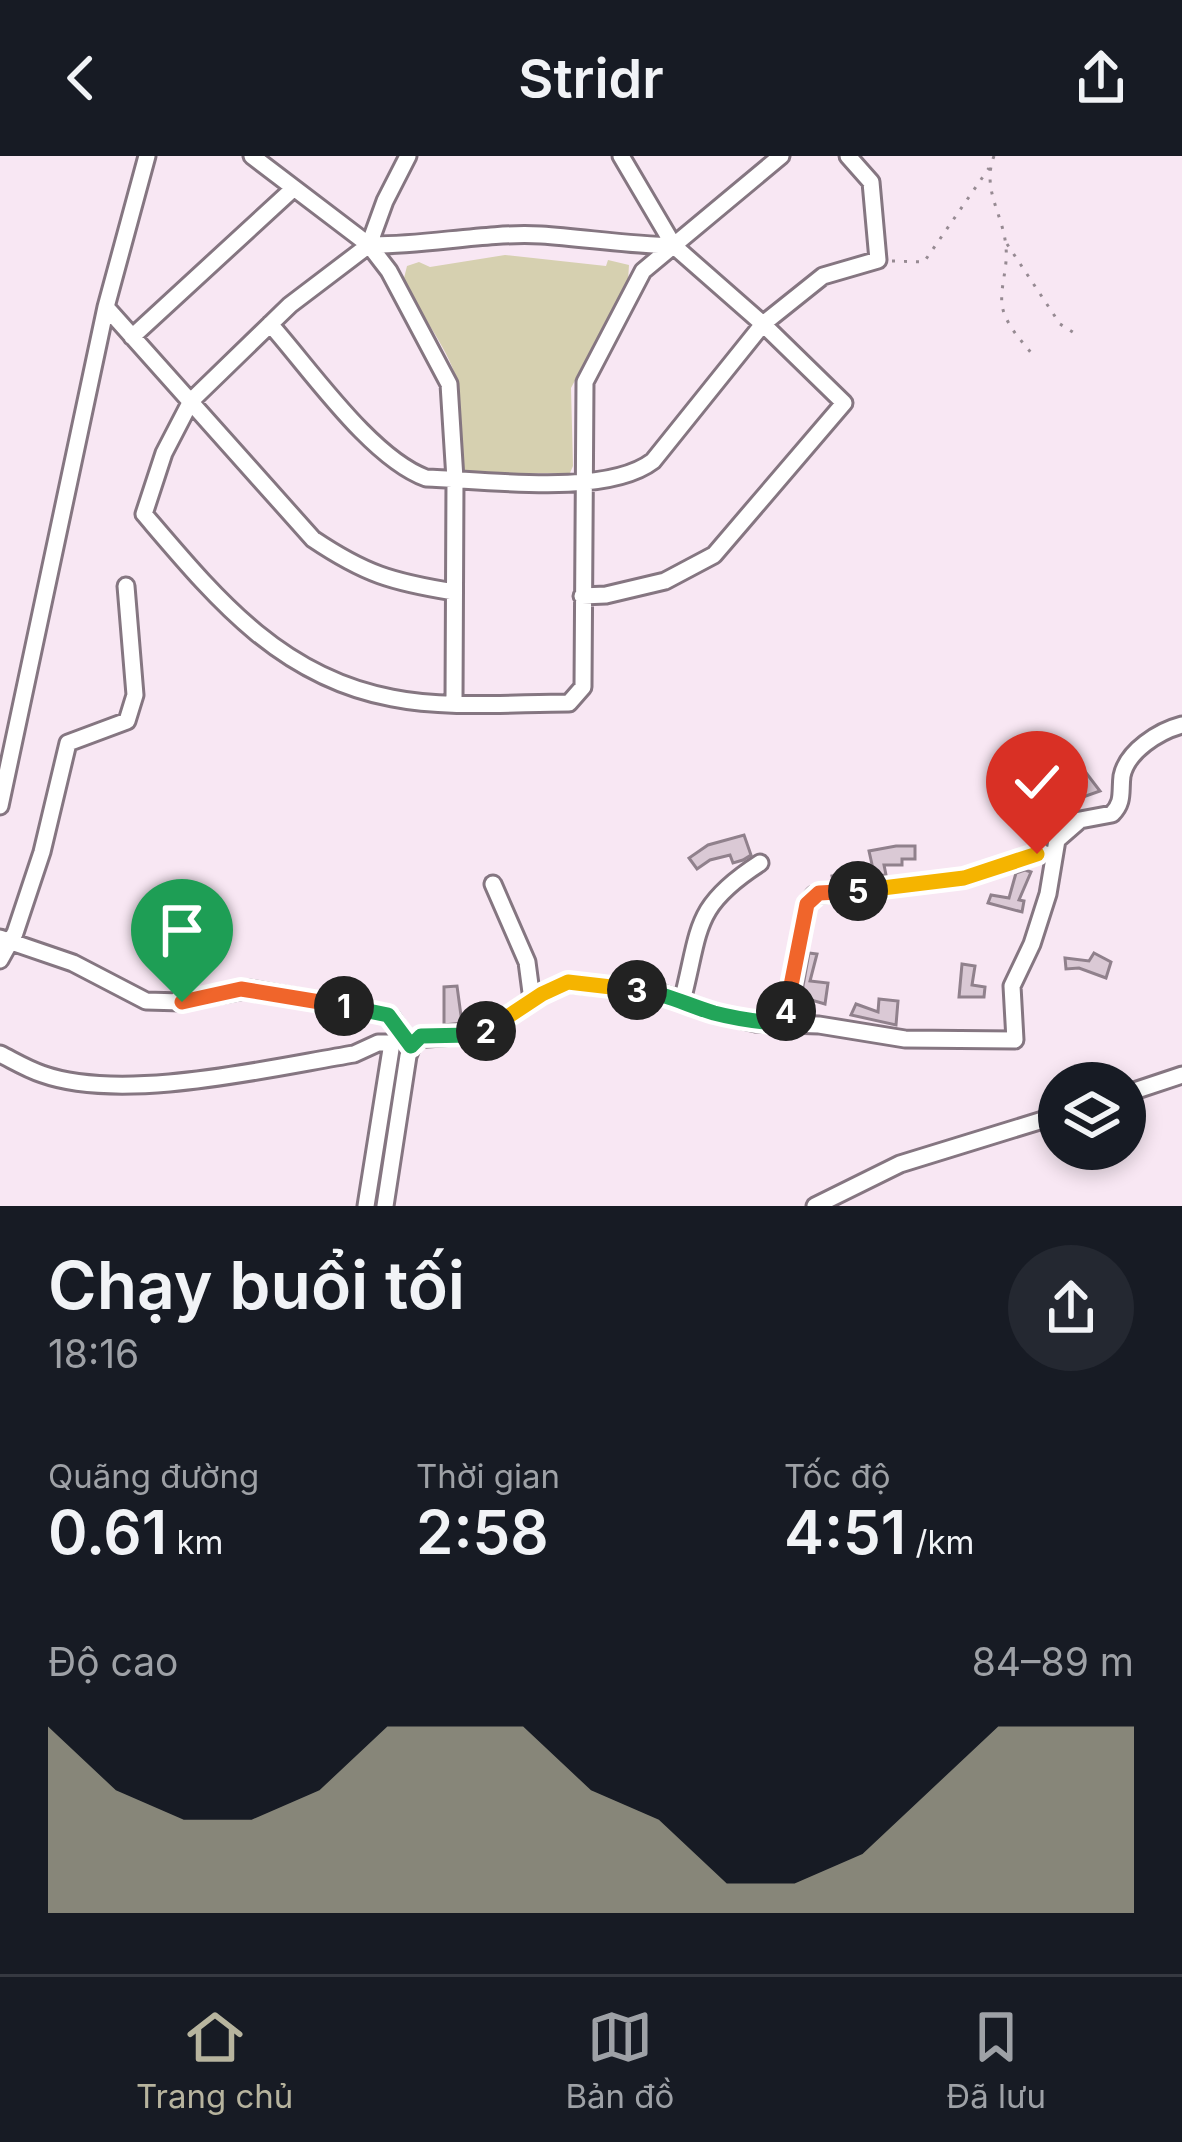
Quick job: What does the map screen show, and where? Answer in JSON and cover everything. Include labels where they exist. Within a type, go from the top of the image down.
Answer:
[{"type":"street","points":[[0,806],[106,307],[147,156]]},
{"type":"street","points":[[252,156],[369,244],[389,271],[449,384],[455,479],[454,701]]},
{"type":"street","points":[[408,156],[369,244],[270,324],[191,401],[164,453],[144,514],[220,603],[273,649],[311,671],[394,699],[569,703],[583,687],[585,382],[643,271],[782,156]]},
{"type":"street","points":[[582,596],[665,581],[714,555],[844,403],[674,247],[622,156]]},
{"type":"street","points":[[270,324],[378,447],[405,470],[426,478],[583,482],[635,475],[653,461],[763,324],[823,276],[878,260],[871,182],[848,156]]},
{"type":"street","points":[[132,337],[294,188]]},
{"type":"street","points":[[369,244],[538,235],[674,247]]},
{"type":"street","points":[[106,307],[314,539],[356,567],[397,583],[454,592]]},
{"type":"street","points":[[0,960],[42,852],[68,743],[127,721],[132,710],[135,695],[126,586]]},
{"type":"street","points":[[385,1206],[411,1046],[421,1036],[480,1034],[568,982],[661,993],[717,1014],[783,1024],[904,1039],[1015,1040],[1012,986],[1048,894],[1057,840],[1071,824],[1102,818],[1119,808],[1129,759],[1160,734],[1182,725]]},
{"type":"street","points":[[783,1024],[807,904],[814,895],[964,878],[1031,855],[1052,854]]},
{"type":"street","points":[[682,1001],[708,907],[719,892],[760,863]]},
{"type":"street","points":[[494,884],[527,962],[532,1000]]},
{"type":"street","points":[[5,940],[73,963],[146,1001],[182,1002],[250,989],[382,1012],[392,1018],[411,1046]]},
{"type":"street","points":[[0,1054],[43,1075],[95,1084],[142,1084],[355,1054],[392,1042],[366,1206]]},
{"type":"street","points":[[1146,1087],[1182,1076]]},
{"type":"street","points":[[815,1206],[900,1164],[1038,1121]]},
{"type":"path","points":[[878,260],[924,262],[994,156]]},
{"type":"path","points":[[989,168],[992,201],[1006,243],[1060,324],[1079,336]]},
{"type":"path","points":[[1006,243],[1002,305],[1011,327],[1032,354]]},
{"type":"shaded area","points":[[505,255],[629,265],[628,281],[571,388],[570,473],[467,474],[461,455],[457,380],[404,278],[407,266],[419,262],[430,267]]},
{"type":"building","points":[[1074,757],[1100,791],[1066,803],[1049,819],[1045,812],[1031,834],[1009,822],[1018,806],[1034,815],[1060,795],[1057,791],[1073,775],[1064,762]]},
{"type":"building","points":[[744,835],[751,855],[743,860],[733,863],[730,855],[697,869],[689,858],[708,845]]},
{"type":"building","points":[[915,846],[915,859],[884,865],[886,875],[833,881],[832,876],[873,869],[869,851]]},
{"type":"building","points":[[1031,872],[1019,900],[1024,901],[1022,912],[988,903],[991,895],[1009,898],[1016,873]]},
{"type":"building","points":[[809,953],[817,954],[810,981],[828,983],[825,1004],[801,997]]},
{"type":"building","points":[[1094,953],[1111,962],[1106,978],[1079,968],[1066,969],[1065,958],[1089,961]]},
{"type":"building","points":[[962,964],[975,966],[972,985],[985,987],[984,997],[959,997]]},
{"type":"building","points":[[457,986],[462,1023],[444,1025],[444,987]]},
{"type":"building","points":[[879,999],[898,1001],[896,1025],[851,1015],[856,1004],[878,1012]]},
{"type":"route","points":[[182,1002],[250,989],[382,1012],[392,1018],[411,1046],[421,1036],[480,1034],[568,982],[661,993],[717,1014],[783,1024],[807,904],[814,895],[964,878],[1037,854]]}]
